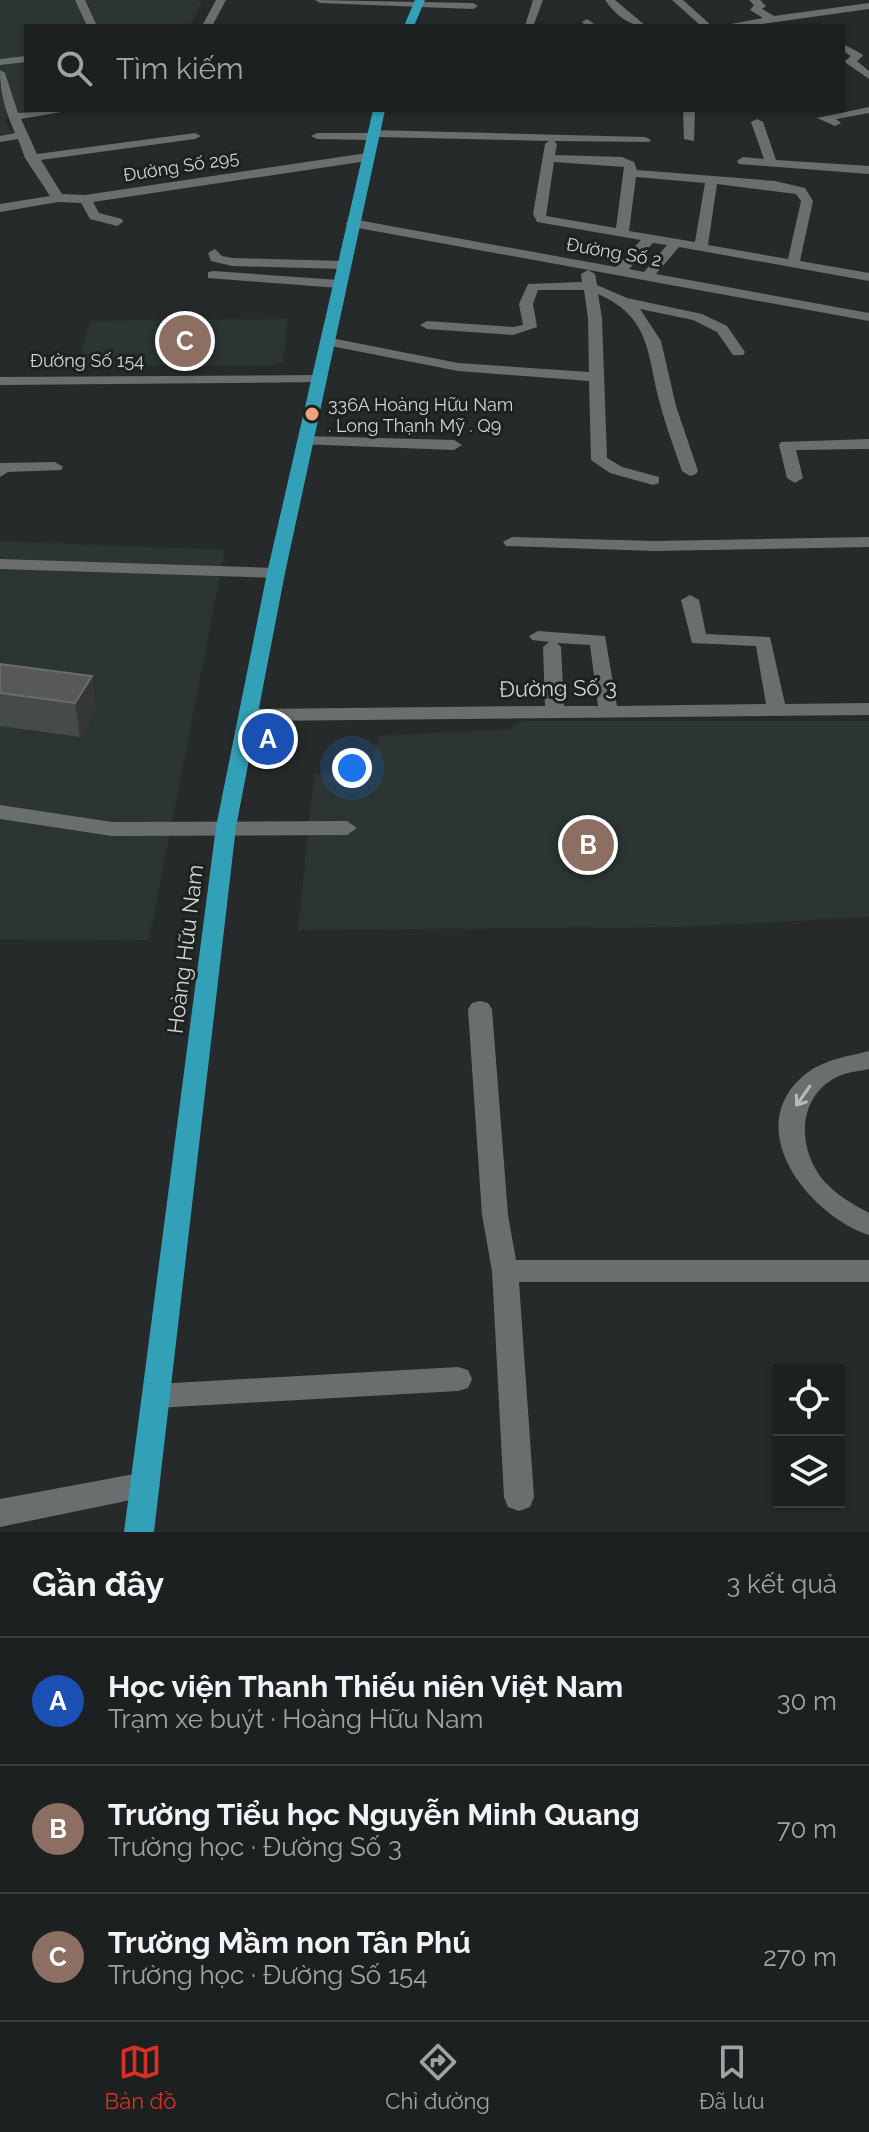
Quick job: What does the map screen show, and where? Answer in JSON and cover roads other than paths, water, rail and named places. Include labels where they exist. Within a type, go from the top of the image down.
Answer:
[{"type":"main road","points":[[410,24],[419,2]]},
{"type":"main road","points":[[352,223],[378,112]]},
{"type":"main road","name":"Hoàng Hữu Nam","points":[[139,1532],[226,827],[276,573],[352,223]]},
{"type":"street","points":[[80,0],[91,24]]},
{"type":"street","points":[[208,24],[221,0]]},
{"type":"street","points":[[320,0],[473,6]]},
{"type":"street","points":[[529,24],[538,0]]},
{"type":"street","points":[[610,0],[638,24]]},
{"type":"street","points":[[677,0],[705,24]]},
{"type":"street","points":[[754,0],[761,6],[754,8],[772,19]]},
{"type":"street","points":[[836,0],[869,6]]},
{"type":"street","points":[[808,2],[825,12]]},
{"type":"street","points":[[741,24],[825,12],[854,4]]},
{"type":"street","points":[[791,17],[803,24]]},
{"type":"street","points":[[855,58],[869,76]]},
{"type":"street","points":[[0,62],[24,59]]},
{"type":"street","points":[[0,73],[12,117],[31,158],[58,198]]},
{"type":"street","points":[[835,123],[823,118],[869,110]]},
{"type":"street","points":[[12,117],[51,112]]},
{"type":"street","points":[[689,112],[690,139]]},
{"type":"street","points":[[757,122],[771,163]]},
{"type":"street","points":[[0,139],[21,135]]},
{"type":"street","points":[[31,158],[195,136]]},
{"type":"street","points":[[317,136],[645,140]]},
{"type":"street","points":[[622,234],[630,165],[622,161],[550,151],[539,218],[622,234],[649,239],[869,277]]},
{"type":"street","name":"Đường Số 295","points":[[0,208],[58,198],[85,199],[367,157]]},
{"type":"street","points":[[743,161],[869,170]]},
{"type":"street","points":[[631,173],[775,185],[801,191],[807,201],[793,264]]},
{"type":"street","points":[[701,248],[712,180]]},
{"type":"street","points":[[85,199],[94,216],[117,222]]},
{"type":"street","name":"Đường Số 2","points":[[352,223],[869,317]]},
{"type":"street","points":[[619,272],[649,239]]},
{"type":"street","points":[[647,277],[676,243]]},
{"type":"street","points":[[215,253],[216,258],[232,262],[343,265]]},
{"type":"street","points":[[587,266],[595,318],[599,460],[616,470],[653,480]]},
{"type":"street","points":[[213,275],[339,284]]},
{"type":"street","points":[[427,325],[513,331],[530,327],[526,304],[533,287],[553,283],[589,284],[625,302],[697,317],[722,329],[738,352]]},
{"type":"street","points":[[625,302],[651,334],[668,408],[690,471]]},
{"type":"street","points":[[326,341],[458,367],[597,377]]},
{"type":"street","name":"Đường Số 154","points":[[0,381],[319,379]]},
{"type":"street","points":[[305,441],[454,445]]},
{"type":"street","points":[[795,478],[787,445],[869,444]]},
{"type":"street","points":[[0,472],[2,467],[14,465],[55,467]]},
{"type":"street","points":[[512,542],[655,546],[869,542]]},
{"type":"street","points":[[0,564],[276,573]]},
{"type":"street","points":[[690,600],[698,639],[764,641],[777,710]]},
{"type":"street","points":[[555,712],[545,642],[598,639],[608,711]]},
{"type":"street","name":"Đường Số 3","points":[[248,715],[869,709]]},
{"type":"street","points":[[0,812],[112,829],[347,828]]},
{"type":"street","points":[[480,1009],[495,1215],[505,1271],[519,1497]]},
{"type":"street","points":[[869,1060],[837,1067],[816,1080],[800,1096],[791,1117],[791,1140],[798,1163],[812,1186],[835,1206],[869,1225]]},
{"type":"street","points":[[505,1271],[869,1271]]},
{"type":"street","points":[[156,1396],[458,1379]]},
{"type":"street","points":[[0,1513],[145,1485]]},
{"type":"place","name":"Trường Mầm non Tân Phú","points":[[185,341]]},
{"type":"place","name":"336A Hoàng Hữu Nam . Long Thạnh Mỹ . Q9","points":[[312,414]]},
{"type":"place","name":"Học viện Thanh Thiếu niên Việt Nam","points":[[268,739]]},
{"type":"place","name":"Trường Tiểu học Nguyễn Minh Quang","points":[[588,845]]}]
